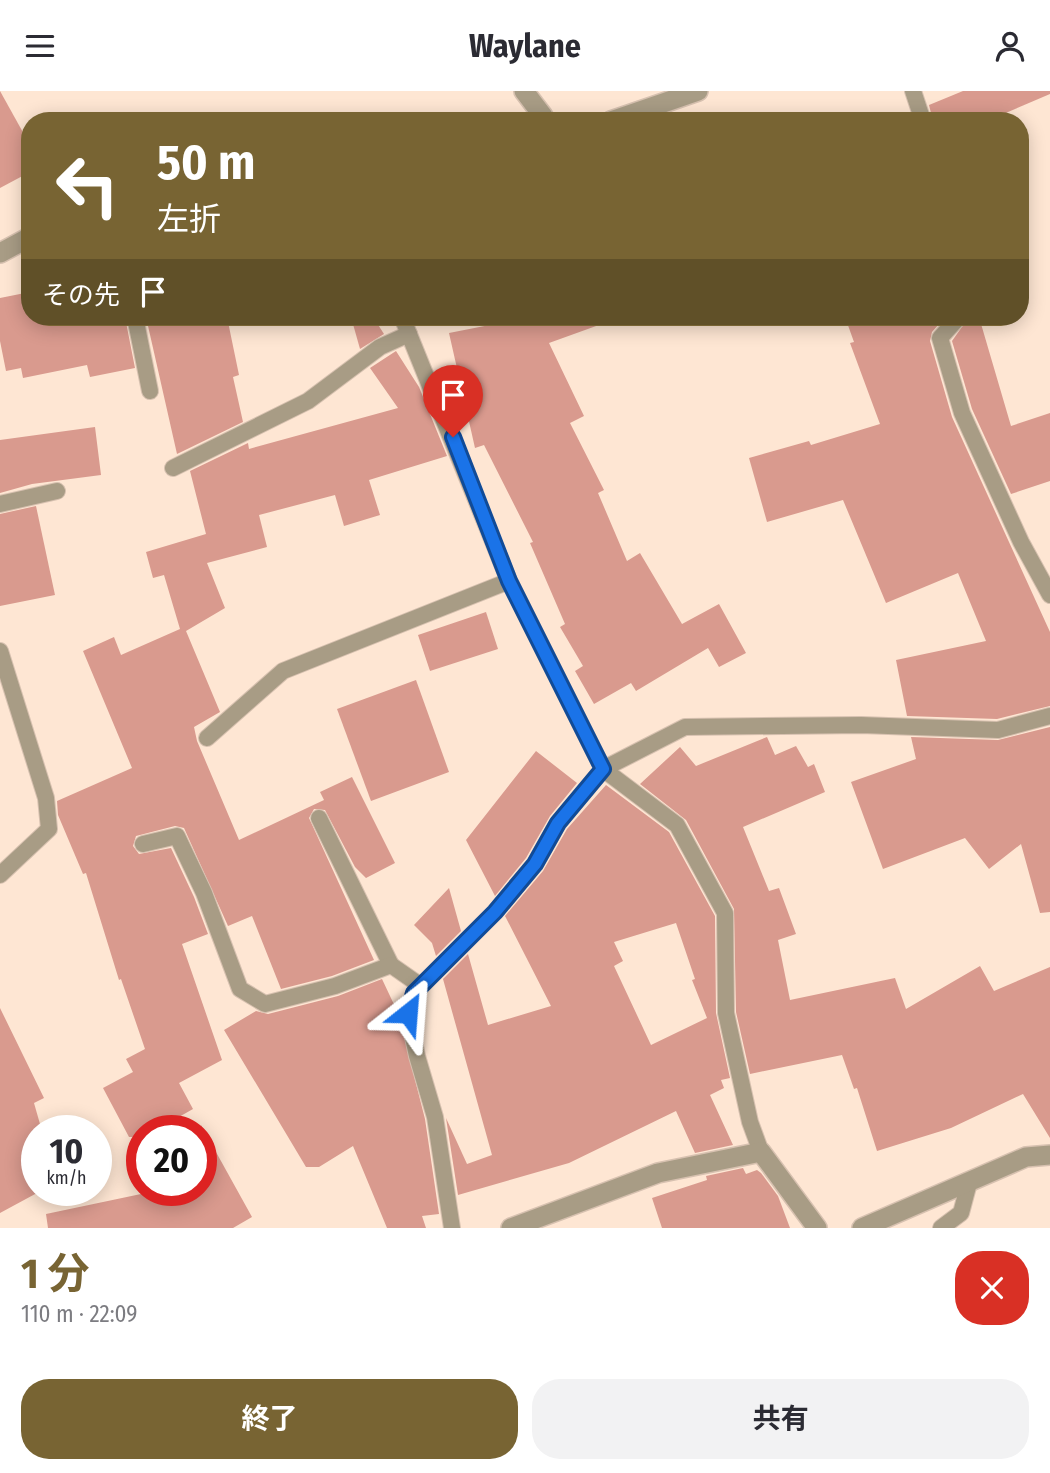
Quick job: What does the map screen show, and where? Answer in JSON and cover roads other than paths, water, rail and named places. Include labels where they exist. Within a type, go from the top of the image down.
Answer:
[{"type":"street","points":[[524,91],[540,112]]},
{"type":"street","points":[[637,112],[698,91]]},
{"type":"street","points":[[0,253],[21,242]]},
{"type":"street","points":[[511,1228],[658,1173],[761,1153],[817,1228]]},
{"type":"street","points":[[862,1228],[1026,1157],[1050,1155]]},
{"type":"lane","points":[[913,91],[920,112]]},
{"type":"lane","points":[[137,326],[150,391]]},
{"type":"lane","points":[[406,326],[509,581],[603,769],[677,825],[725,913],[726,1013],[750,1122],[761,1153]]},
{"type":"lane","points":[[951,326],[940,338],[962,413],[1021,542],[1049,588]]},
{"type":"lane","points":[[173,468],[309,401],[380,347],[409,334]]},
{"type":"lane","points":[[0,503],[57,491]]},
{"type":"lane","points":[[207,738],[284,671],[509,581]]},
{"type":"lane","points":[[0,652],[46,798],[49,829],[0,875]]},
{"type":"lane","points":[[452,1228],[435,1117],[416,1056],[408,1013],[414,993],[495,912],[535,864],[558,823],[603,769],[685,727],[861,725],[998,730],[1050,716]]},
{"type":"lane","points":[[319,818],[391,965],[421,986]]},
{"type":"lane","points":[[143,844],[177,835],[204,893],[240,989],[265,1004],[335,986],[391,965]]},
{"type":"lane","points":[[941,1228],[961,1213],[969,1183]]}]
